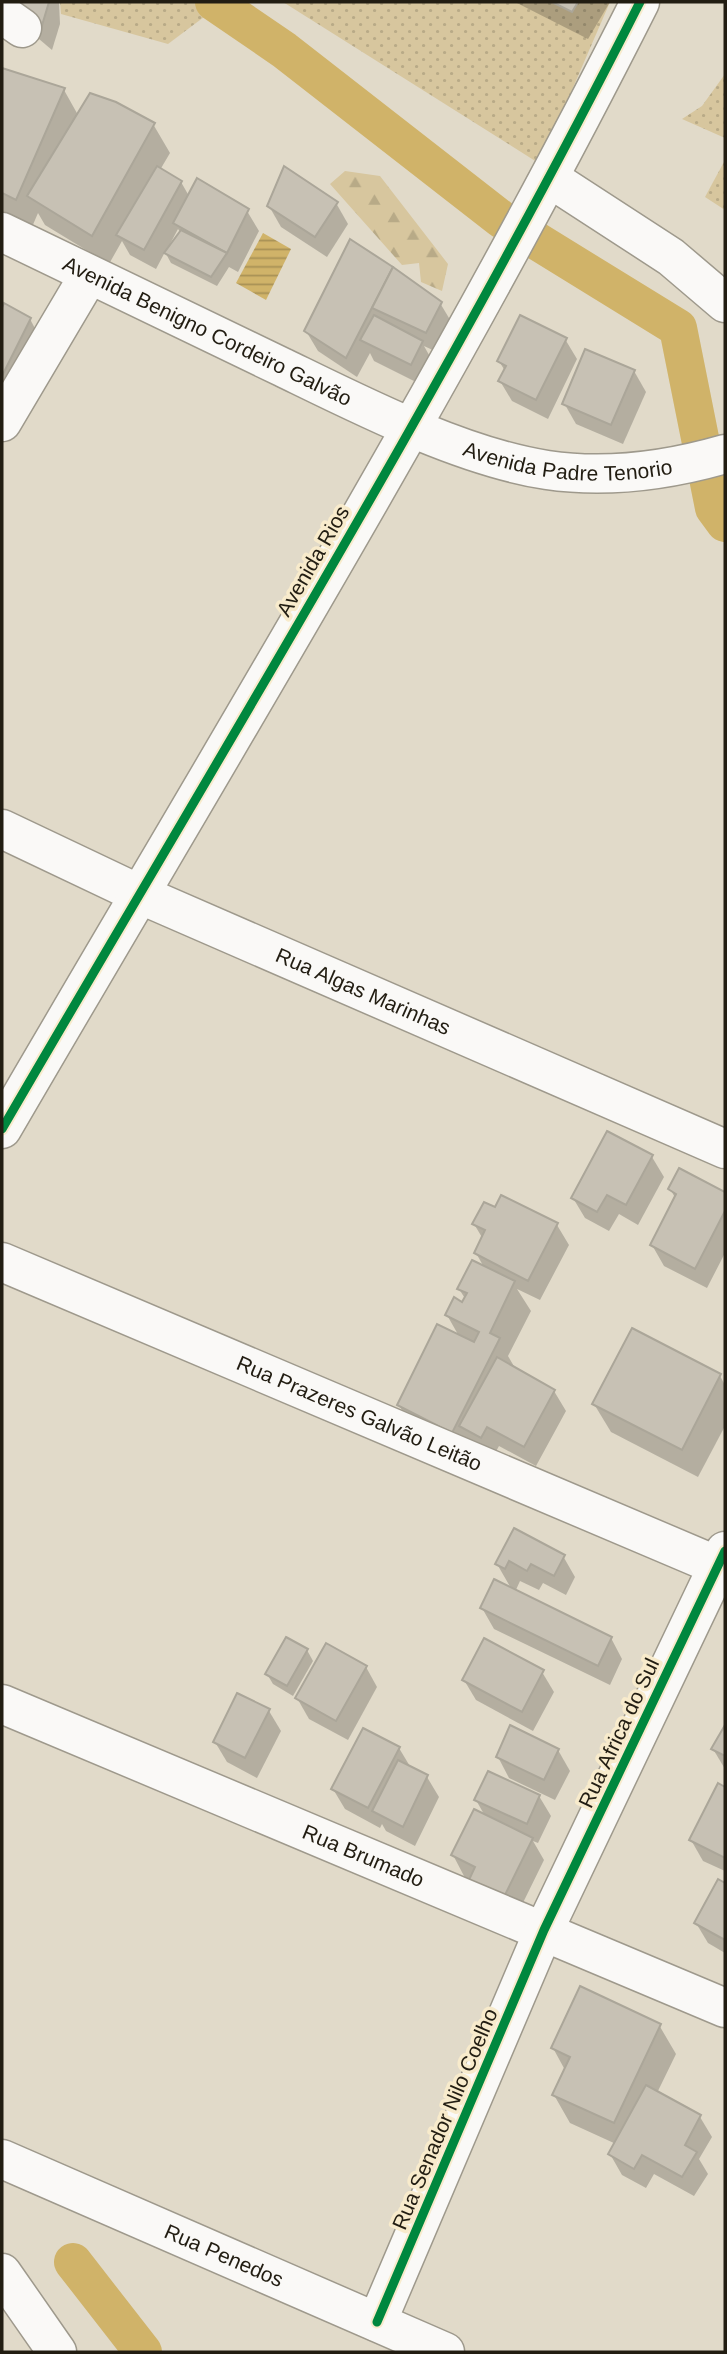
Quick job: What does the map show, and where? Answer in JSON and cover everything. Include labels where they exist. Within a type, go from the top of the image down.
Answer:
[{"type":"street","name":"Avenida Rios","points":[[2,1129],[412,426],[544,191],[640,2]]},
{"type":"street","points":[[544,191],[671,257],[725,303]]},
{"type":"street","name":"Avenida Benigno Cordeiro Galvão","points":[[2,232],[335,393],[412,426]]},
{"type":"street","points":[[2,422],[89,275]]},
{"type":"street","name":"Avenida Padre Tenorio","points":[[412,426],[480,453],[546,469],[623,473],[675,468],[725,454]]},
{"type":"street","name":"Rua Algas Marinhas","points":[[2,829],[139,894],[725,1149]]},
{"type":"street","name":"Rua Prazeres Galvão Leitão","points":[[2,1262],[723,1562]]},
{"type":"street","name":"Rua Africa do Sul","points":[[544,1930],[723,1562]]},
{"type":"street","name":"Rua Brumado","points":[[2,1704],[725,2008]]},
{"type":"street","name":"Rua Senador Nilo Coelho","points":[[377,2322],[544,1930]]},
{"type":"street","name":"Rua Penedos","points":[[2,2159],[445,2352]]},
{"type":"street","points":[[2,2273],[57,2352]]},
{"type":"green space","points":[[60,2],[224,2],[168,44],[61,14]]},
{"type":"green space","points":[[283,2],[610,2],[540,164]]},
{"type":"green space","points":[[725,74],[725,138],[682,119],[702,106]]},
{"type":"green space","points":[[725,160],[725,210],[705,197]]},
{"type":"green space","points":[[345,171],[380,176],[448,264],[442,291],[421,282],[419,263],[402,265],[330,184]]},
{"type":"shaded area","points":[[263,233],[291,249],[266,300],[236,283]]},
{"type":"building","points":[[5,2],[49,2],[40,32]]},
{"type":"building","points":[[552,2],[578,2],[572,12]]},
{"type":"building","points":[[2,68],[65,88],[16,200],[2,193]]},
{"type":"building","points":[[90,93],[116,102],[155,123],[92,236],[27,196]]},
{"type":"building","points":[[157,166],[182,181],[144,250],[116,235]]},
{"type":"building","points":[[284,166],[338,202],[315,237],[267,206]]},
{"type":"building","points":[[197,178],[249,209],[227,253],[173,223]]},
{"type":"building","points":[[181,230],[227,253],[211,277],[164,253]]},
{"type":"building","points":[[350,239],[393,267],[346,358],[304,331]]},
{"type":"building","points":[[393,267],[442,302],[426,333],[372,308]]},
{"type":"building","points":[[4,303],[31,318],[2,376],[2,308]]},
{"type":"building","points":[[374,315],[423,341],[411,365],[360,340]]},
{"type":"building","points":[[520,315],[567,338],[536,400],[498,381],[506,366],[497,361]]},
{"type":"building","points":[[585,349],[635,370],[611,425],[562,404]]},
{"type":"building","points":[[607,1131],[653,1155],[626,1205],[607,1195],[597,1212],[571,1198]]},
{"type":"building","points":[[679,1168],[725,1192],[725,1211],[695,1269],[650,1245],[676,1194],[668,1189]]},
{"type":"building","points":[[501,1195],[558,1223],[528,1281],[474,1253],[485,1230],[472,1224],[484,1202],[495,1207]]},
{"type":"building","points":[[472,1260],[515,1281],[490,1333],[500,1338],[452,1433],[397,1405],[437,1324],[474,1342],[479,1332],[445,1315],[454,1297],[462,1302],[467,1293],[457,1289]]},
{"type":"building","points":[[632,1328],[721,1374],[682,1450],[592,1404]]},
{"type":"building","points":[[497,1357],[555,1390],[524,1447],[487,1427],[481,1438],[459,1426]]},
{"type":"building","points":[[514,1528],[565,1555],[554,1576],[531,1564],[527,1571],[509,1561],[505,1569],[495,1564]]},
{"type":"building","points":[[494,1579],[612,1637],[598,1666],[480,1608]]},
{"type":"building","points":[[286,1637],[308,1649],[287,1686],[265,1674]]},
{"type":"building","points":[[484,1638],[544,1670],[522,1712],[462,1680]]},
{"type":"building","points":[[326,1643],[367,1666],[336,1721],[295,1698]]},
{"type":"building","points":[[237,1693],[270,1709],[245,1758],[213,1742]]},
{"type":"building","points":[[510,1725],[559,1749],[544,1780],[496,1757]]},
{"type":"building","points":[[725,1725],[725,1756],[711,1749]]},
{"type":"building","points":[[363,1728],[400,1747],[368,1808],[331,1789]]},
{"type":"building","points":[[398,1760],[428,1775],[403,1827],[372,1811]]},
{"type":"building","points":[[488,1771],[540,1795],[527,1824],[474,1800]]},
{"type":"building","points":[[718,1783],[725,1787],[725,1858],[689,1840]]},
{"type":"building","points":[[474,1809],[533,1838],[503,1899],[468,1882],[475,1867],[451,1855]]},
{"type":"building","points":[[718,1879],[725,1883],[725,1940],[694,1923]]},
{"type":"building","points":[[580,1986],[661,2024],[614,2123],[552,2095],[570,2057],[551,2048]]},
{"type":"building","points":[[646,2085],[701,2115],[685,2145],[697,2152],[682,2177],[642,2155],[634,2169],[608,2154]]},
{"type":"waterway","points":[[214,2],[284,50],[501,219],[678,328],[714,508],[725,523]]},
{"type":"waterway","points":[[73,2262],[143,2352]]},
{"type":"cycle path","points":[[2,1129],[410,429],[566,146],[640,2]]},
{"type":"cycle path","points":[[377,2322],[544,1930],[725,1551]]}]
